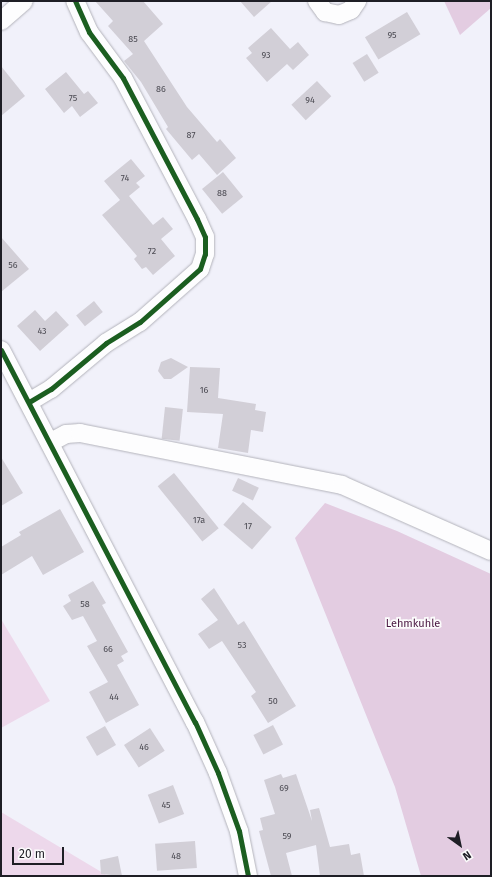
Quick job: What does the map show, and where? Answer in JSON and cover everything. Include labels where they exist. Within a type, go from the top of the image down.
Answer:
[{"type":"street","points":[[1,21],[24,1]]},
{"type":"street","points":[[29,402],[51,389],[106,343],[140,322],[200,269],[205,254],[205,237],[197,219],[123,78],[90,32],[75,1]]},
{"type":"street","points":[[317,1],[325,12],[338,15],[351,10],[357,1]]},
{"type":"street","points":[[1,350],[195,722],[218,774],[239,831],[248,876]]},
{"type":"street","points":[[50,442],[66,434],[80,433],[342,485],[491,551]]},
{"type":"shaded area","points":[[1,619],[50,701],[1,728]]},
{"type":"shaded area","points":[[1,812],[108,876],[1,876]]},
{"type":"green space","points":[[444,1],[491,1],[491,8],[460,35]]},
{"type":"green space","name":"Lehmkuhle","points":[[325,503],[397,531],[491,574],[491,876],[421,876],[395,787],[295,538]]},
{"type":"building","points":[[95,1],[143,1],[163,24],[144,41],[187,107],[217,142],[220,139],[236,158],[217,175],[199,154],[192,160],[166,129],[168,127],[141,82],[124,61],[133,54],[108,26],[113,21]]},
{"type":"building","points":[[240,1],[272,1],[254,17]]},
{"type":"building","points":[[407,12],[420,34],[378,60],[365,37]]},
{"type":"building","points":[[271,28],[290,49],[298,42],[309,55],[293,70],[287,64],[267,82],[246,58],[252,53],[248,48]]},
{"type":"building","points":[[367,54],[379,73],[364,82],[353,63]]},
{"type":"building","points":[[1,66],[25,96],[1,116]]},
{"type":"building","points":[[66,72],[84,94],[88,91],[98,103],[80,117],[72,106],[64,113],[45,89]]},
{"type":"building","points":[[317,81],[331,96],[306,120],[291,105]]},
{"type":"building","points":[[131,159],[145,176],[136,183],[140,187],[129,196],[153,225],[163,217],[173,229],[161,239],[175,256],[153,275],[146,267],[142,269],[134,259],[137,256],[102,215],[120,200],[104,181]]},
{"type":"building","points":[[223,172],[243,197],[222,214],[202,189]]},
{"type":"building","points":[[1,237],[29,269],[1,292]]},
{"type":"building","points":[[94,301],[103,312],[85,326],[76,315]]},
{"type":"building","points":[[35,310],[45,321],[56,311],[69,325],[40,351],[17,326]]},
{"type":"building","points":[[171,358],[188,367],[171,379],[164,379],[158,371],[161,362]]},
{"type":"building","points":[[190,367],[220,368],[218,398],[256,404],[255,410],[266,412],[263,432],[251,430],[248,453],[218,448],[223,414],[187,412]]},
{"type":"building","points":[[165,407],[183,409],[180,441],[162,439]]},
{"type":"building","points":[[1,457],[23,493],[1,506]]},
{"type":"building","points":[[174,473],[219,528],[202,541],[158,486]]},
{"type":"building","points":[[238,478],[259,488],[253,500],[232,491]]},
{"type":"building","points":[[243,502],[272,527],[252,550],[223,525]]},
{"type":"building","points":[[60,509],[84,552],[43,575],[32,556],[1,575],[1,547],[21,535],[19,532]]},
{"type":"building","points":[[93,581],[106,603],[102,605],[128,652],[121,656],[124,661],[117,665],[139,705],[106,723],[89,692],[108,682],[87,646],[97,641],[83,616],[72,620],[63,606],[71,601],[68,595]]},
{"type":"building","points":[[214,588],[238,625],[244,621],[296,706],[268,723],[251,696],[256,692],[222,641],[209,649],[198,634],[218,620],[201,599]]},
{"type":"building","points":[[273,725],[283,745],[263,755],[253,735]]},
{"type":"building","points":[[105,726],[116,745],[97,756],[86,737]]},
{"type":"building","points":[[150,728],[165,751],[139,768],[124,745]]},
{"type":"building","points":[[281,774],[283,778],[296,774],[312,821],[310,810],[319,808],[330,847],[349,844],[351,855],[360,853],[364,876],[320,876],[316,845],[286,853],[292,876],[271,876],[259,831],[263,830],[260,818],[275,814],[264,780]]},
{"type":"building","points":[[173,785],[184,814],[159,824],[148,795]]},
{"type":"building","points":[[195,841],[197,868],[157,871],[155,844]]},
{"type":"building","points":[[118,856],[122,876],[101,874],[100,860]]},
{"type":"cycle path","points":[[29,402],[51,389],[106,343],[140,322],[200,269],[205,254],[205,237],[197,219],[123,78],[89,32],[75,1]]},
{"type":"cycle path","points":[[1,350],[195,722],[218,773],[239,831],[248,876]]}]
